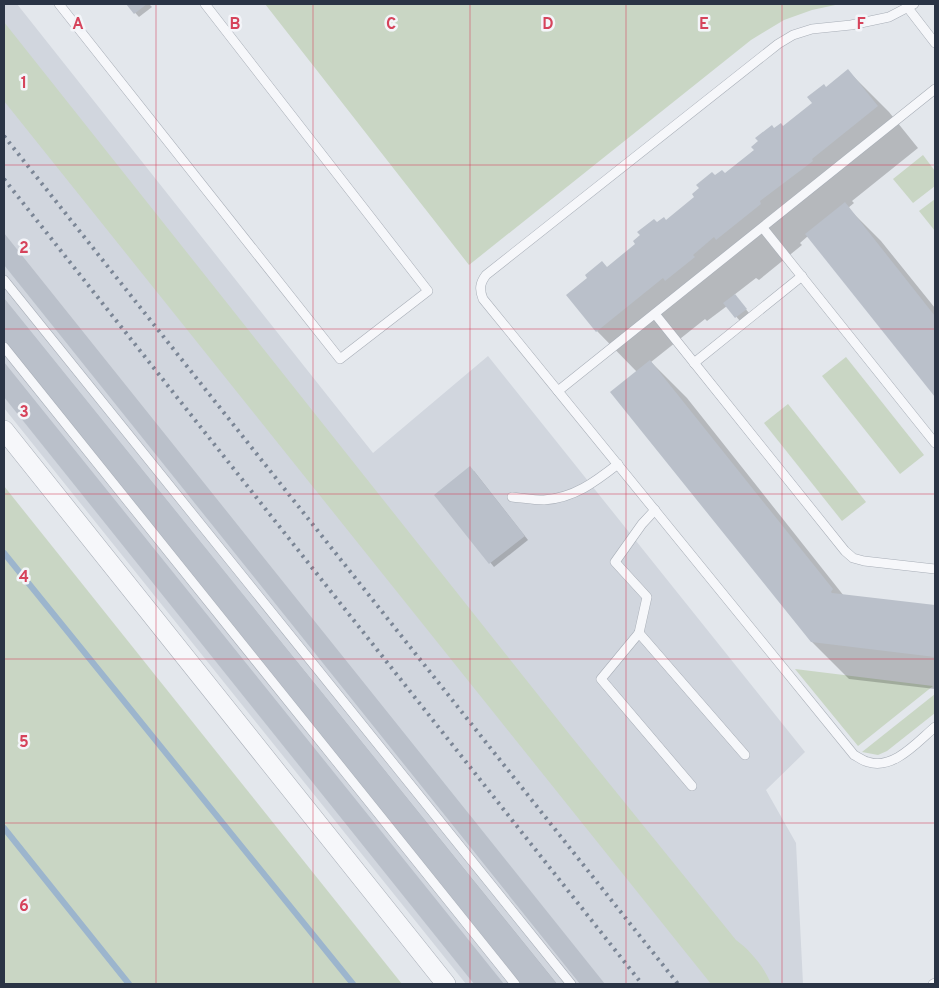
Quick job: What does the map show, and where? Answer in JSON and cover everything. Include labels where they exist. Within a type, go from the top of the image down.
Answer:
[{"type":"street","points":[[4,430],[446,984]]},
{"type":"lane","points":[[59,4],[340,359],[428,291],[205,4]]},
{"type":"lane","points":[[935,43],[911,6],[889,16],[851,25],[812,29],[793,35],[778,44],[486,274],[481,282],[480,291],[483,299],[854,755],[867,762],[882,764],[896,759],[935,728]]},
{"type":"lane","points":[[558,391],[935,89]]},
{"type":"lane","points":[[763,228],[935,443]]},
{"type":"lane","points":[[694,363],[802,276]]},
{"type":"lane","points":[[4,280],[571,984]]},
{"type":"lane","points":[[655,314],[845,551],[853,558],[864,561],[935,569]]},
{"type":"lane","points":[[4,347],[515,984]]},
{"type":"lane","points":[[512,497],[544,500],[572,495],[618,464]]},
{"type":"lane","points":[[655,510],[642,524],[615,562],[647,597],[638,633],[601,679],[692,786]]},
{"type":"lane","points":[[638,633],[745,755]]},
{"type":"shaded area","points":[[4,4],[17,4],[373,453],[488,356],[805,752],[766,790],[796,843],[803,984],[466,984],[4,408]]},
{"type":"green space","points":[[265,4],[840,4],[812,10],[784,20],[751,40],[469,265]]},
{"type":"green space","points":[[4,22],[570,735],[736,940],[756,960],[771,984],[711,984],[4,101]]},
{"type":"green space","points":[[923,155],[935,171],[935,186],[913,203],[893,179]]},
{"type":"green space","points":[[935,199],[935,231],[919,211]]},
{"type":"green space","points":[[846,357],[924,455],[900,474],[822,376]]},
{"type":"green space","points":[[788,404],[866,502],[842,521],[764,423]]},
{"type":"green space","points":[[4,486],[402,984],[4,984]]},
{"type":"green space","points":[[795,669],[933,686],[858,746]]},
{"type":"green space","points":[[935,694],[935,713],[887,751],[878,755],[862,752]]},
{"type":"building","points":[[126,4],[147,4],[134,14]]},
{"type":"building","points":[[848,69],[878,106],[812,159],[813,161],[760,201],[761,204],[716,240],[714,237],[693,255],[695,257],[665,281],[663,278],[596,332],[566,295],[587,278],[585,275],[602,261],[607,267],[635,244],[633,241],[640,235],[637,232],[654,219],[657,222],[664,217],[666,220],[694,197],[692,194],[699,188],[696,185],[712,172],[715,175],[722,170],[725,173],[754,150],[751,147],[758,141],[755,138],[772,125],[774,128],[781,123],[783,126],[812,103],[807,97],[824,84],[826,87]]},
{"type":"building","points":[[845,202],[935,316],[935,397],[805,234]]},
{"type":"building","points":[[4,233],[605,984],[580,984],[4,265]]},
{"type":"building","points":[[735,294],[747,309],[735,318],[723,303]]},
{"type":"building","points":[[4,298],[557,984],[521,984],[4,340]]},
{"type":"building","points":[[650,360],[833,589],[832,593],[935,605],[935,657],[811,642],[610,392]]},
{"type":"building","points":[[4,362],[504,984],[474,984],[4,397]]},
{"type":"building","points":[[470,466],[525,536],[489,564],[434,495]]},
{"type":"waterway","points":[[4,553],[353,984]]},
{"type":"waterway","points":[[4,828],[129,984]]},
{"type":"railway","points":[[4,136],[678,984]]},
{"type":"railway","points":[[4,179],[642,984]]}]
